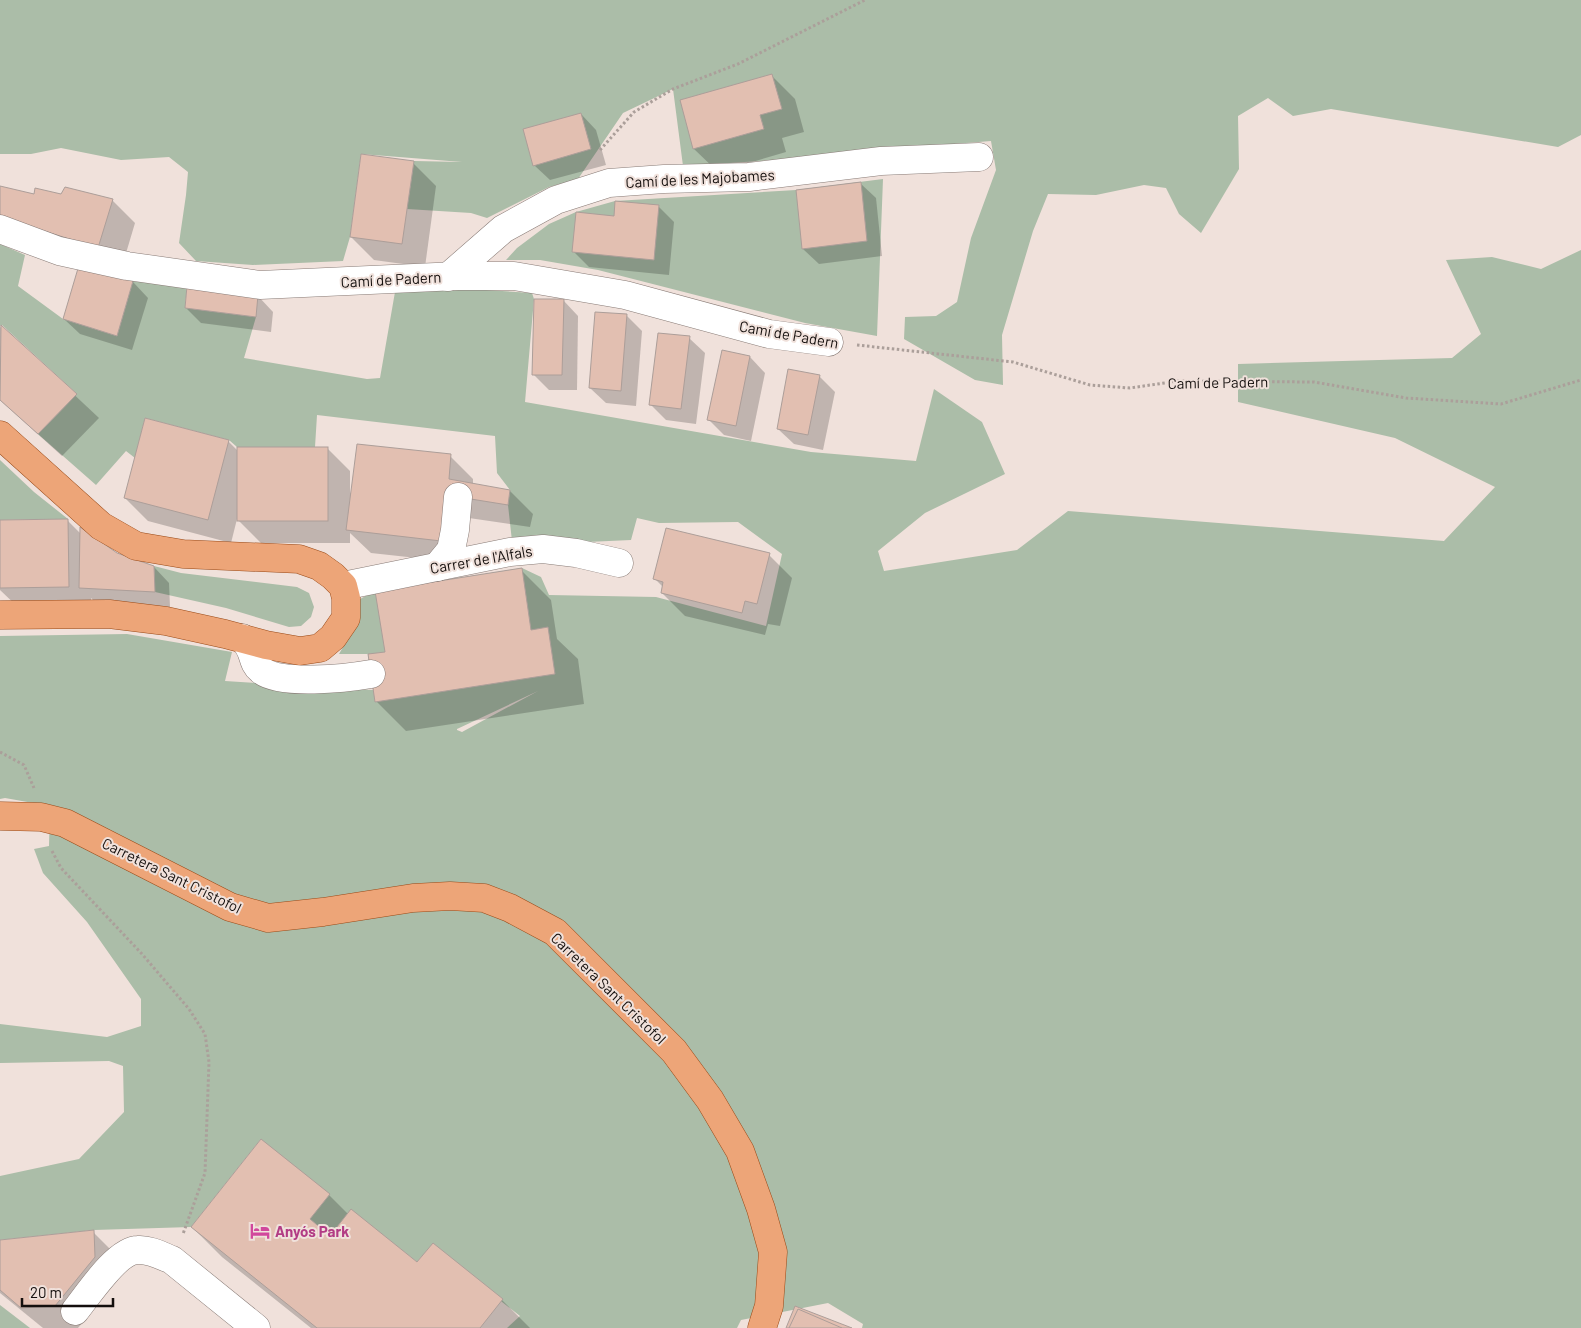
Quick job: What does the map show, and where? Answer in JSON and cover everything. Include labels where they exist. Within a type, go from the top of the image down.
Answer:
[{"type":"main road","points":[[0,436],[101,526],[136,546],[183,554],[298,559],[320,566],[343,586],[346,598],[346,618],[333,637],[320,648],[300,651],[266,645],[166,621],[110,614],[0,615]]},
{"type":"main road","name":"Carretera Sant Cristofol","points":[[0,816],[41,817],[65,824],[230,907],[268,918],[323,912],[413,898],[450,896],[484,898],[510,908],[555,932],[674,1051],[710,1100],[740,1151],[761,1208],[773,1252],[769,1306],[762,1328]]},
{"type":"street","name":"Camí de les Majobames","points":[[448,277],[504,229],[556,200],[609,183],[664,179],[749,177],[881,161],[979,156]]},
{"type":"street","name":"Camí de Padern","points":[[0,229],[59,251],[127,266],[260,285],[514,276],[625,295],[769,334],[829,342]]},
{"type":"street","points":[[437,567],[451,550],[458,497]]},
{"type":"street","name":"Carrer de l'Alfals","points":[[343,586],[510,552],[543,549],[576,553],[619,563]]},
{"type":"street","points":[[242,638],[250,645],[256,666],[264,672],[275,676],[316,680],[345,679],[371,674]]},
{"type":"street","points":[[75,1311],[117,1260],[127,1253],[138,1250],[157,1254],[172,1260],[256,1328]]},
{"type":"path","points":[[600,150],[634,112],[673,89],[738,64],[865,0]]},
{"type":"path","name":"Camí de Padern","points":[[829,342],[1013,362],[1090,385],[1130,388],[1178,381],[1314,382],[1406,398],[1501,404],[1581,380]]},
{"type":"path","points":[[0,752],[24,765],[34,790],[49,846],[60,868],[142,954],[189,1009],[205,1034],[209,1062],[206,1173],[192,1214],[172,1260]]},
{"type":"green space","points":[[0,0],[1581,0],[1581,135],[1558,147],[1331,109],[1293,116],[1268,98],[1238,116],[1239,169],[1201,233],[1179,214],[1166,188],[1144,185],[1096,195],[1048,194],[1033,231],[1002,335],[1003,385],[975,380],[904,339],[905,317],[936,316],[957,302],[971,238],[996,170],[991,141],[840,153],[819,157],[683,166],[673,89],[623,113],[578,179],[549,187],[487,218],[471,213],[407,209],[414,161],[462,162],[361,154],[350,237],[343,261],[253,265],[196,261],[179,243],[188,172],[169,157],[121,160],[61,148],[31,154],[0,154]]},
{"type":"green space","points":[[883,179],[877,336],[805,323],[598,270],[540,260],[506,260],[517,248],[549,224],[576,212],[615,201],[796,190]]},
{"type":"green space","points":[[0,244],[25,255],[18,286],[63,319],[117,336],[133,281],[187,286],[185,308],[256,317],[244,358],[367,379],[380,378],[395,292],[470,289],[532,293],[534,299],[525,402],[811,452],[916,461],[934,389],[982,422],[1005,474],[925,513],[878,551],[884,571],[1017,550],[1068,511],[1444,541],[1495,487],[1395,438],[1238,402],[1238,364],[1452,358],[1481,334],[1446,260],[1492,257],[1541,269],[1581,250],[1581,1328],[862,1328],[863,1324],[828,1303],[741,1320],[737,1328],[507,1328],[520,1316],[431,1246],[417,1262],[351,1210],[330,1236],[310,1219],[261,1139],[191,1227],[94,1230],[0,1240],[0,1176],[79,1159],[124,1112],[123,1066],[109,1061],[0,1063],[0,1024],[107,1037],[141,1026],[141,999],[87,922],[43,873],[34,849],[49,846],[50,806],[5,798],[0,799],[0,636],[127,634],[232,652],[225,681],[373,690],[368,654],[339,654],[357,623],[360,599],[375,591],[522,568],[541,577],[549,595],[656,597],[766,626],[782,554],[738,522],[659,523],[637,518],[631,540],[587,542],[512,541],[508,505],[510,490],[497,473],[495,436],[317,415],[315,447],[237,447],[229,440],[145,418],[135,458],[126,451],[96,485],[38,434],[77,394],[2,325],[0,326]],"holes":[[[538,691],[462,732],[457,729]]]},
{"type":"green space","points":[[0,460],[34,492],[68,519],[0,520]]},
{"type":"green space","points":[[154,566],[181,573],[297,587],[309,593],[314,607],[311,617],[301,626],[289,627],[226,608],[155,592]]},
{"type":"green space","points":[[0,1305],[30,1328],[0,1328]]},
{"type":"building","points":[[772,74],[782,109],[760,115],[764,129],[693,149],[680,100]]},
{"type":"building","points":[[581,113],[591,149],[533,166],[523,129]]},
{"type":"building","points":[[361,154],[414,161],[402,244],[350,237]]},
{"type":"building","points":[[861,182],[867,241],[802,249],[796,190]]},
{"type":"building","points":[[0,186],[34,194],[35,188],[61,194],[65,187],[113,199],[98,248],[0,217]]},
{"type":"building","points":[[615,201],[659,205],[654,260],[572,252],[576,212],[614,216]]},
{"type":"building","points":[[79,265],[133,281],[117,336],[63,319]]},
{"type":"building","points":[[187,286],[258,295],[256,317],[185,308]]},
{"type":"building","points":[[534,299],[564,299],[562,375],[532,375]]},
{"type":"building","points":[[595,312],[627,314],[621,391],[589,388]]},
{"type":"building","points":[[1,325],[77,394],[38,434],[0,400]]},
{"type":"building","points":[[658,333],[690,336],[681,409],[649,405]]},
{"type":"building","points":[[722,350],[750,356],[736,426],[707,420]]},
{"type":"building","points":[[788,369],[820,375],[808,435],[777,429]]},
{"type":"building","points":[[145,418],[229,440],[208,520],[124,498]]},
{"type":"building","points":[[357,444],[451,454],[449,479],[510,490],[508,505],[446,495],[441,541],[346,530]]},
{"type":"building","points":[[237,447],[328,447],[328,521],[237,521]]},
{"type":"building","points":[[68,519],[69,587],[0,588],[0,520]]},
{"type":"building","points":[[80,527],[117,553],[154,566],[155,592],[79,588]]},
{"type":"building","points":[[666,528],[770,553],[757,604],[745,601],[742,613],[661,593],[663,582],[653,579]]},
{"type":"building","points":[[522,568],[531,630],[548,627],[555,674],[375,702],[368,654],[385,652],[375,591]]},
{"type":"building","name":"Anyós Park","points":[[261,1139],[330,1194],[310,1219],[330,1236],[351,1209],[417,1262],[433,1243],[503,1299],[480,1328],[317,1328],[191,1227]]},
{"type":"building","points":[[94,1230],[95,1257],[55,1306],[21,1308],[0,1290],[0,1240]]},
{"type":"building","points":[[795,1306],[852,1328],[786,1328]]},
{"type":"building","points":[[798,1309],[842,1328],[789,1328]]},
{"type":"place","name":"Anyós Park","points":[[260,1231]]}]
